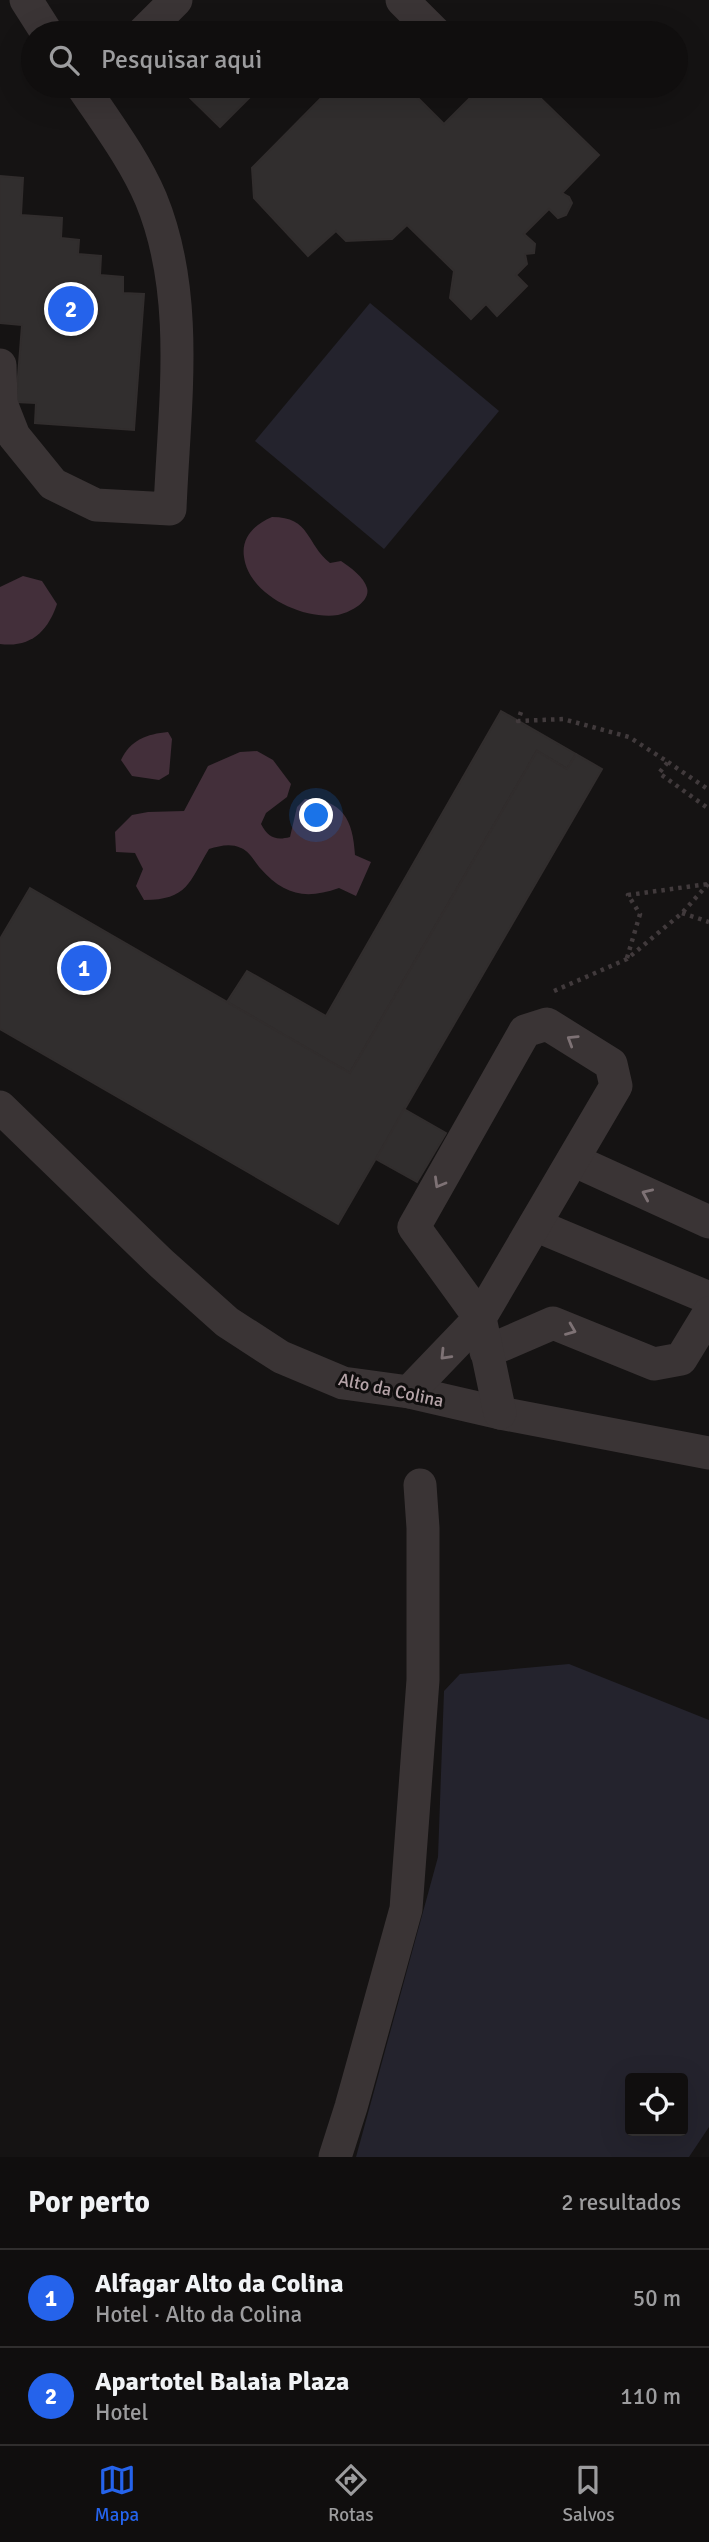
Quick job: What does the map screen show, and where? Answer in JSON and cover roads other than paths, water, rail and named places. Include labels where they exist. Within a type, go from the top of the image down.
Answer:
[{"type":"street","points":[[26,0],[39,21]]},
{"type":"street","points":[[155,21],[176,0]]},
{"type":"street","points":[[402,0],[423,21]]},
{"type":"street","points":[[0,365],[1,404],[14,436],[53,484],[96,505],[170,509],[177,333],[170,253],[151,198],[126,153],[90,98]]},
{"type":"street","points":[[409,1392],[480,1318],[617,1086],[611,1064],[547,1024],[525,1031],[414,1227],[480,1318],[500,1413]]},
{"type":"street","name":"Alto da Colina","points":[[0,1108],[161,1263],[227,1322],[281,1357],[343,1383],[409,1392],[500,1413],[709,1453]]},
{"type":"street","points":[[573,1160],[709,1222]]},
{"type":"street","points":[[535,1225],[709,1298]]},
{"type":"street","points":[[486,1353],[553,1323],[654,1364],[681,1359],[709,1312]]},
{"type":"street","points":[[335,2157],[406,1909],[423,1680],[423,1528],[420,1485]]},
{"type":"place","name":"Apartotel Balaia Plaza","points":[[71,309]]},
{"type":"place","name":"Alfagar Alto da Colina","points":[[84,968]]}]
